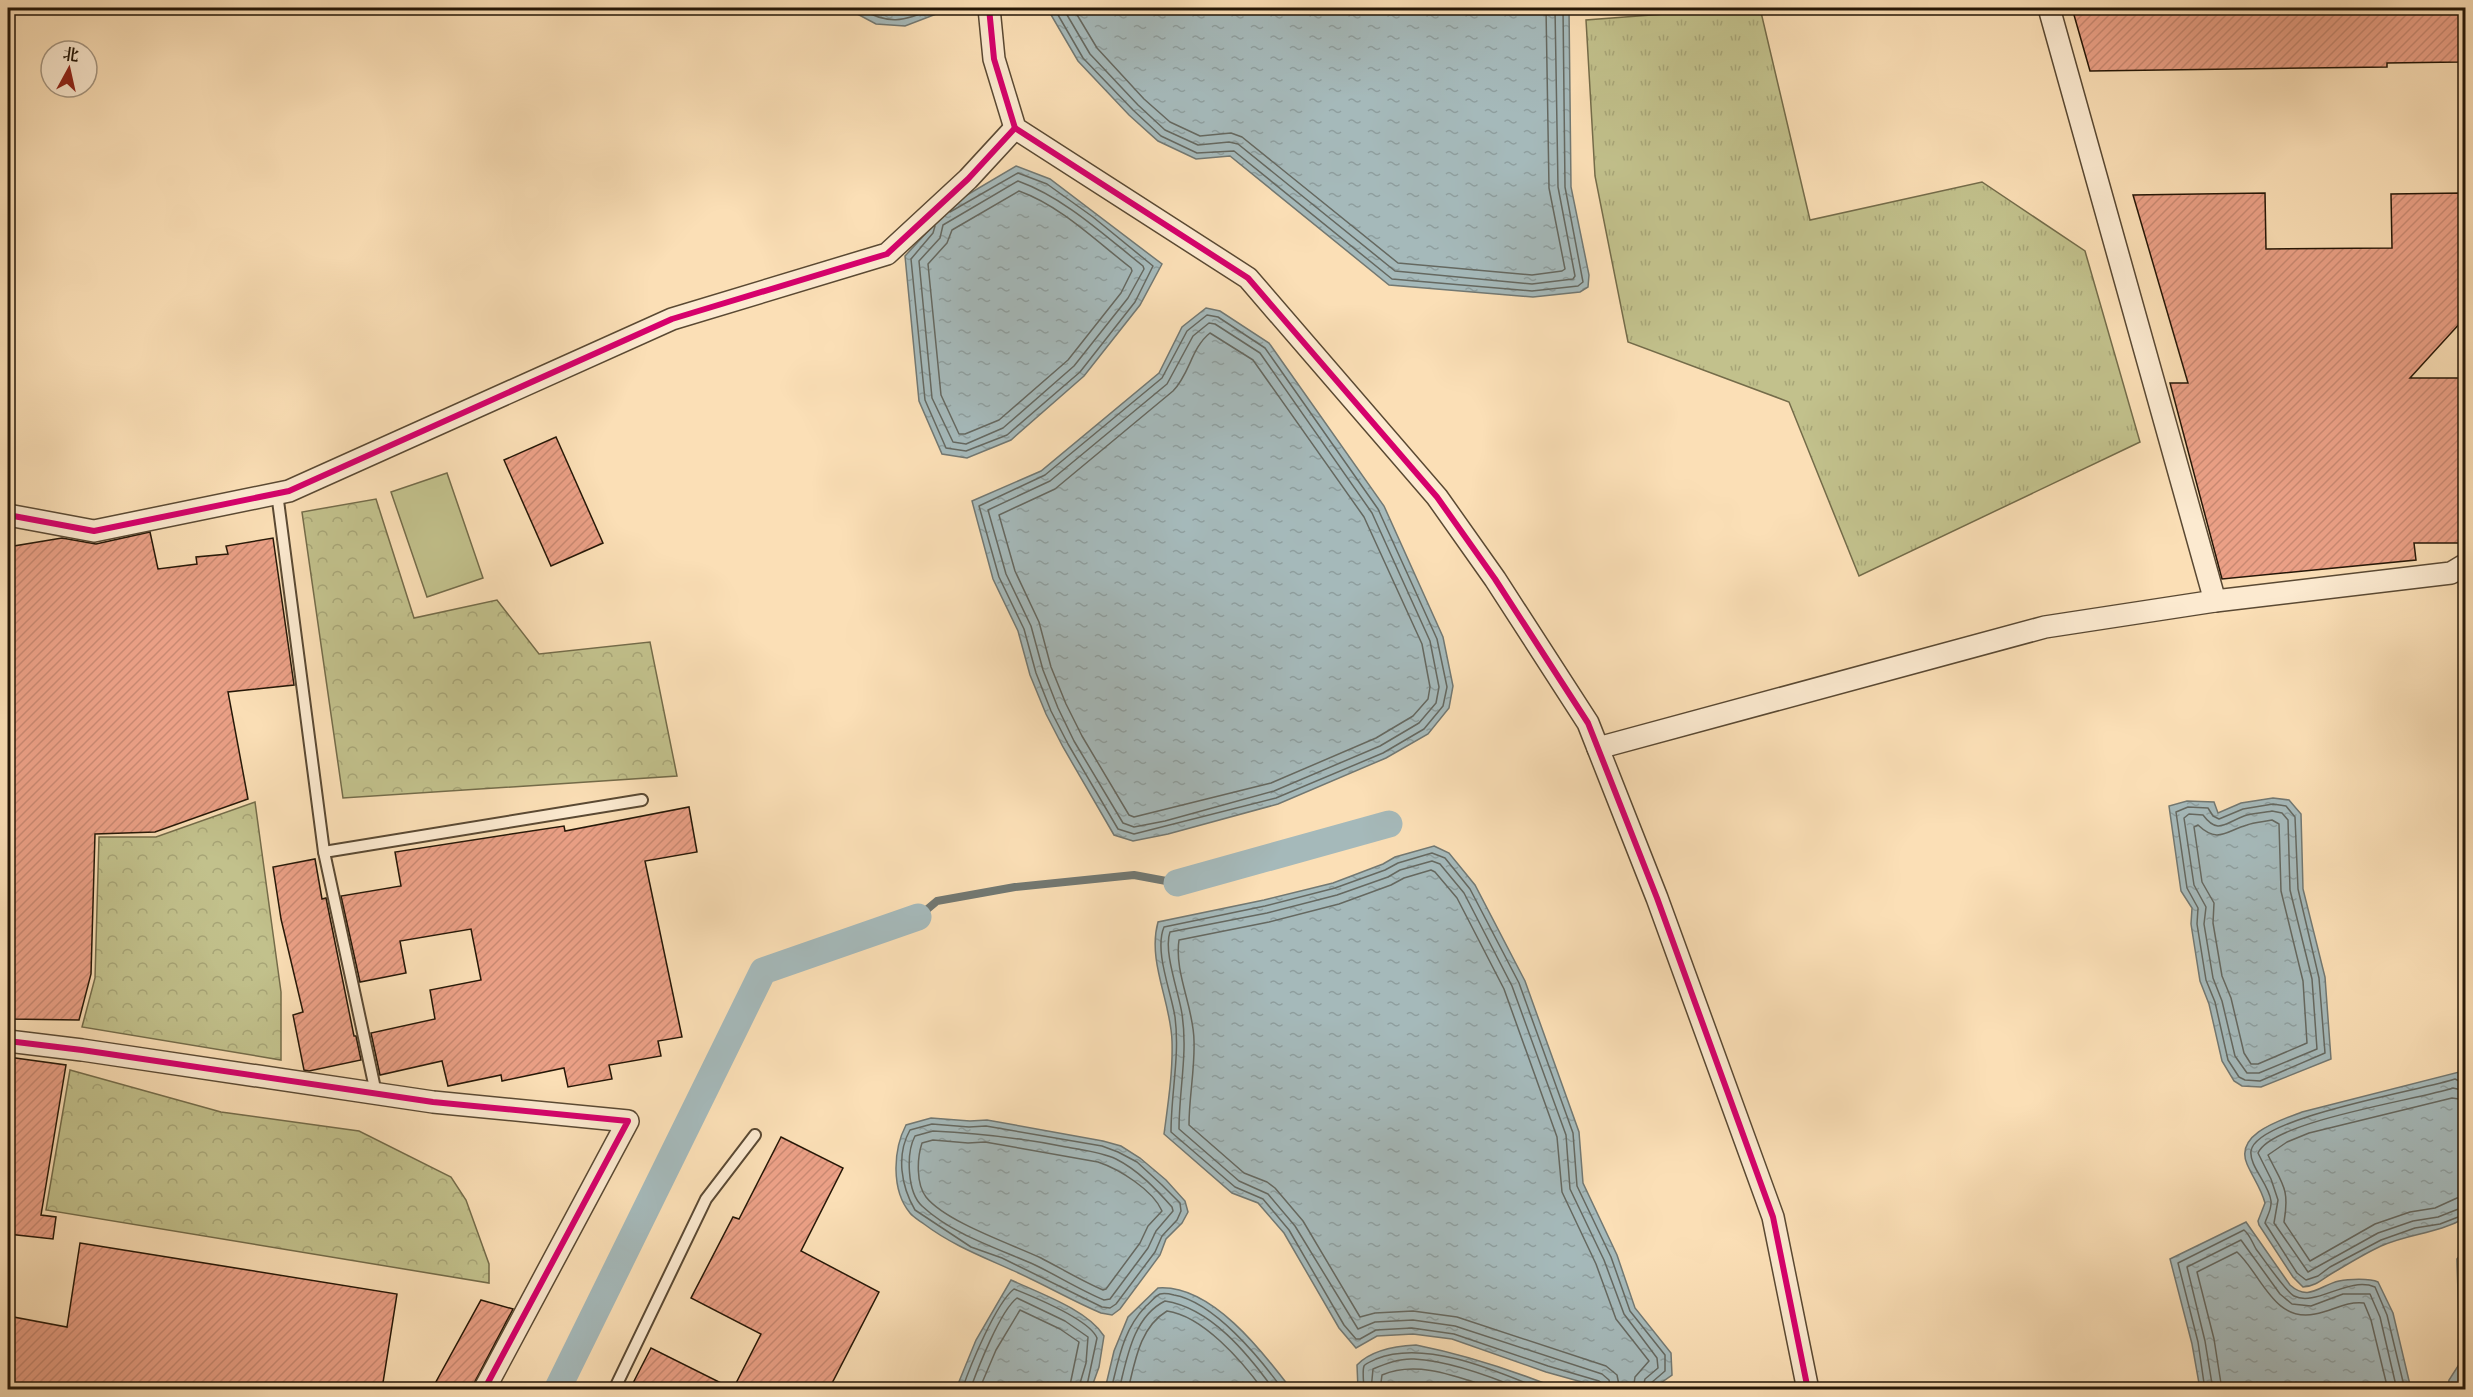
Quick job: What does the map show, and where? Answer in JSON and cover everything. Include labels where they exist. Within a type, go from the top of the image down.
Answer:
[{"type":"street","points":[[989,8],[994,59],[1015,128],[1248,278],[1437,497],[1495,579],[1588,723],[1657,898],[1773,1217],[1808,1389]]},
{"type":"street","points":[[2049,8],[2215,601]]},
{"type":"street","points":[[8,514],[94,531],[289,491],[672,319],[887,254],[968,179],[1015,128]]},
{"type":"street","points":[[1598,748],[2045,627],[2215,601],[2451,573],[2466,564]]},
{"type":"street","points":[[8,1041],[432,1101],[628,1121],[484,1389]]},
{"type":"lane","points":[[277,493],[324,852],[376,1093]]},
{"type":"lane","points":[[324,852],[642,800]]},
{"type":"lane","points":[[614,1389],[706,1199],[755,1135]]},
{"type":"green space","points":[[1760,8],[1810,220],[1982,182],[2085,251],[2140,442],[1859,576],[1789,402],[1628,342],[1595,176],[1586,20]]},
{"type":"green space","points":[[447,473],[483,578],[427,597],[391,492]]},
{"type":"green space","points":[[376,499],[414,618],[497,600],[539,654],[650,642],[677,776],[343,798],[302,512]]},
{"type":"green space","points":[[255,802],[281,992],[281,1060],[82,1027],[95,978],[99,837],[156,837]]},
{"type":"green space","points":[[70,1070],[221,1112],[359,1131],[451,1177],[466,1200],[489,1264],[489,1283],[46,1210]]},
{"type":"water","points":[[846,8],[952,8],[905,26],[876,24]]},
{"type":"water","points":[[1047,8],[1569,8],[1571,187],[1589,275],[1588,287],[1580,292],[1533,297],[1389,285],[1230,156],[1196,159],[1158,141],[1129,115],[1078,61]]},
{"type":"water","points":[[1016,166],[1050,179],[1162,264],[1140,305],[1084,376],[1011,440],[967,458],[942,454],[919,401],[905,256],[929,230],[928,218]]},
{"type":"water","points":[[1206,308],[1220,311],[1269,343],[1384,506],[1443,637],[1453,686],[1449,708],[1428,734],[1386,758],[1278,804],[1168,834],[1133,841],[1114,835],[1046,714],[1030,675],[1018,631],[993,579],[972,501],[1041,471],[1159,373],[1182,327]]},
{"type":"water","points":[[2273,798],[2289,800],[2301,814],[2303,889],[2325,977],[2331,1059],[2261,1087],[2242,1086],[2234,1081],[2222,1061],[2209,1004],[2200,981],[2191,924],[2192,908],[2181,891],[2169,806],[2187,801],[2214,802],[2218,813],[2241,803]]},
{"type":"water","points":[[1434,846],[1449,853],[1475,885],[1525,981],[1579,1132],[1583,1183],[1617,1255],[1635,1308],[1671,1353],[1672,1375],[1652,1389],[1607,1389],[1546,1372],[1452,1339],[1413,1334],[1377,1336],[1356,1348],[1339,1328],[1284,1233],[1258,1203],[1232,1193],[1164,1134],[1171,1076],[1172,1041],[1171,1026],[1155,952],[1158,922],[1333,883],[1383,864],[1395,857]]},
{"type":"water","points":[[2459,1072],[2465,1081],[2465,1218],[2444,1227],[2381,1246],[2317,1283],[2303,1287],[2293,1277],[2259,1225],[2258,1221],[2265,1203],[2247,1164],[2245,1153],[2247,1144],[2253,1136],[2272,1124],[2302,1112]]},
{"type":"water","points":[[931,1118],[987,1120],[1121,1146],[1140,1158],[1166,1180],[1185,1201],[1188,1212],[1182,1223],[1166,1239],[1160,1255],[1120,1309],[1112,1315],[1101,1313],[963,1248],[911,1214],[904,1204],[897,1182],[898,1146],[906,1125]]},
{"type":"water","points":[[2246,1222],[2290,1285],[2297,1290],[2315,1291],[2332,1283],[2348,1280],[2365,1279],[2378,1282],[2393,1313],[2411,1389],[2200,1389],[2192,1344],[2170,1259]]},
{"type":"water","points":[[2465,1249],[2465,1389],[2447,1389],[2449,1380],[2460,1363],[2457,1259]]},
{"type":"water","points":[[1011,1280],[1075,1310],[1087,1318],[1104,1336],[1099,1367],[1091,1389],[956,1389],[976,1340]]},
{"type":"water","points":[[1158,1288],[1178,1290],[1197,1297],[1216,1308],[1251,1340],[1291,1389],[1105,1389],[1114,1351],[1128,1317]]},
{"type":"water","points":[[1416,1345],[1489,1364],[1559,1389],[1358,1389],[1357,1365],[1363,1360],[1384,1350]]},
{"type":"building","points":[[2072,8],[2459,8],[2459,62],[2387,63],[2387,67],[2090,71]]},
{"type":"building","points":[[2265,193],[2266,249],[2392,248],[2391,194],[2461,193],[2462,321],[2410,378],[2466,378],[2466,543],[2414,543],[2416,560],[2222,579],[2170,383],[2188,383],[2133,195]]},
{"type":"building","points":[[556,437],[603,543],[551,566],[504,460]]},
{"type":"building","points":[[150,532],[158,569],[197,564],[196,557],[228,554],[226,546],[273,538],[294,685],[228,692],[248,799],[155,832],[95,834],[91,974],[79,1020],[8,1019],[8,547],[62,538],[96,544]]},
{"type":"building","points":[[689,807],[697,852],[645,861],[682,1037],[658,1041],[661,1056],[609,1065],[612,1079],[568,1087],[564,1068],[502,1081],[501,1075],[448,1086],[442,1061],[380,1075],[371,1033],[435,1019],[430,990],[481,980],[471,929],[400,941],[406,973],[360,982],[341,896],[401,886],[395,852],[564,826],[565,831]]},
{"type":"building","points":[[315,859],[322,899],[326,898],[361,1060],[309,1071],[304,1070],[293,1015],[303,1012],[281,919],[273,867]]},
{"type":"building","points":[[8,1057],[66,1065],[41,1215],[56,1217],[53,1239],[8,1234]]},
{"type":"building","points":[[781,1137],[843,1168],[801,1251],[879,1292],[829,1389],[733,1389],[761,1334],[691,1298],[733,1217],[739,1219]]},
{"type":"building","points":[[80,1243],[397,1294],[382,1389],[8,1389],[8,1316],[67,1327]]},
{"type":"building","points":[[481,1300],[513,1309],[471,1389],[432,1389]]},
{"type":"building","points":[[651,1348],[733,1389],[630,1389]]},
{"type":"waterway","points":[[1177,883],[1389,824]]},
{"type":"waterway","points":[[918,917],[937,901],[1015,887],[1134,875],[1177,883]]},
{"type":"waterway","points":[[557,1390],[763,971],[918,917]]},
{"type":"cycle path","points":[[989,8],[994,59],[1015,128],[1248,278],[1437,497],[1495,579],[1588,723],[1657,898],[1773,1217],[1808,1390]]},
{"type":"cycle path","points":[[8,515],[94,531],[289,491],[672,319],[887,254],[968,179],[1015,128]]},
{"type":"cycle path","points":[[8,1041],[433,1102],[628,1121],[484,1390]]}]
